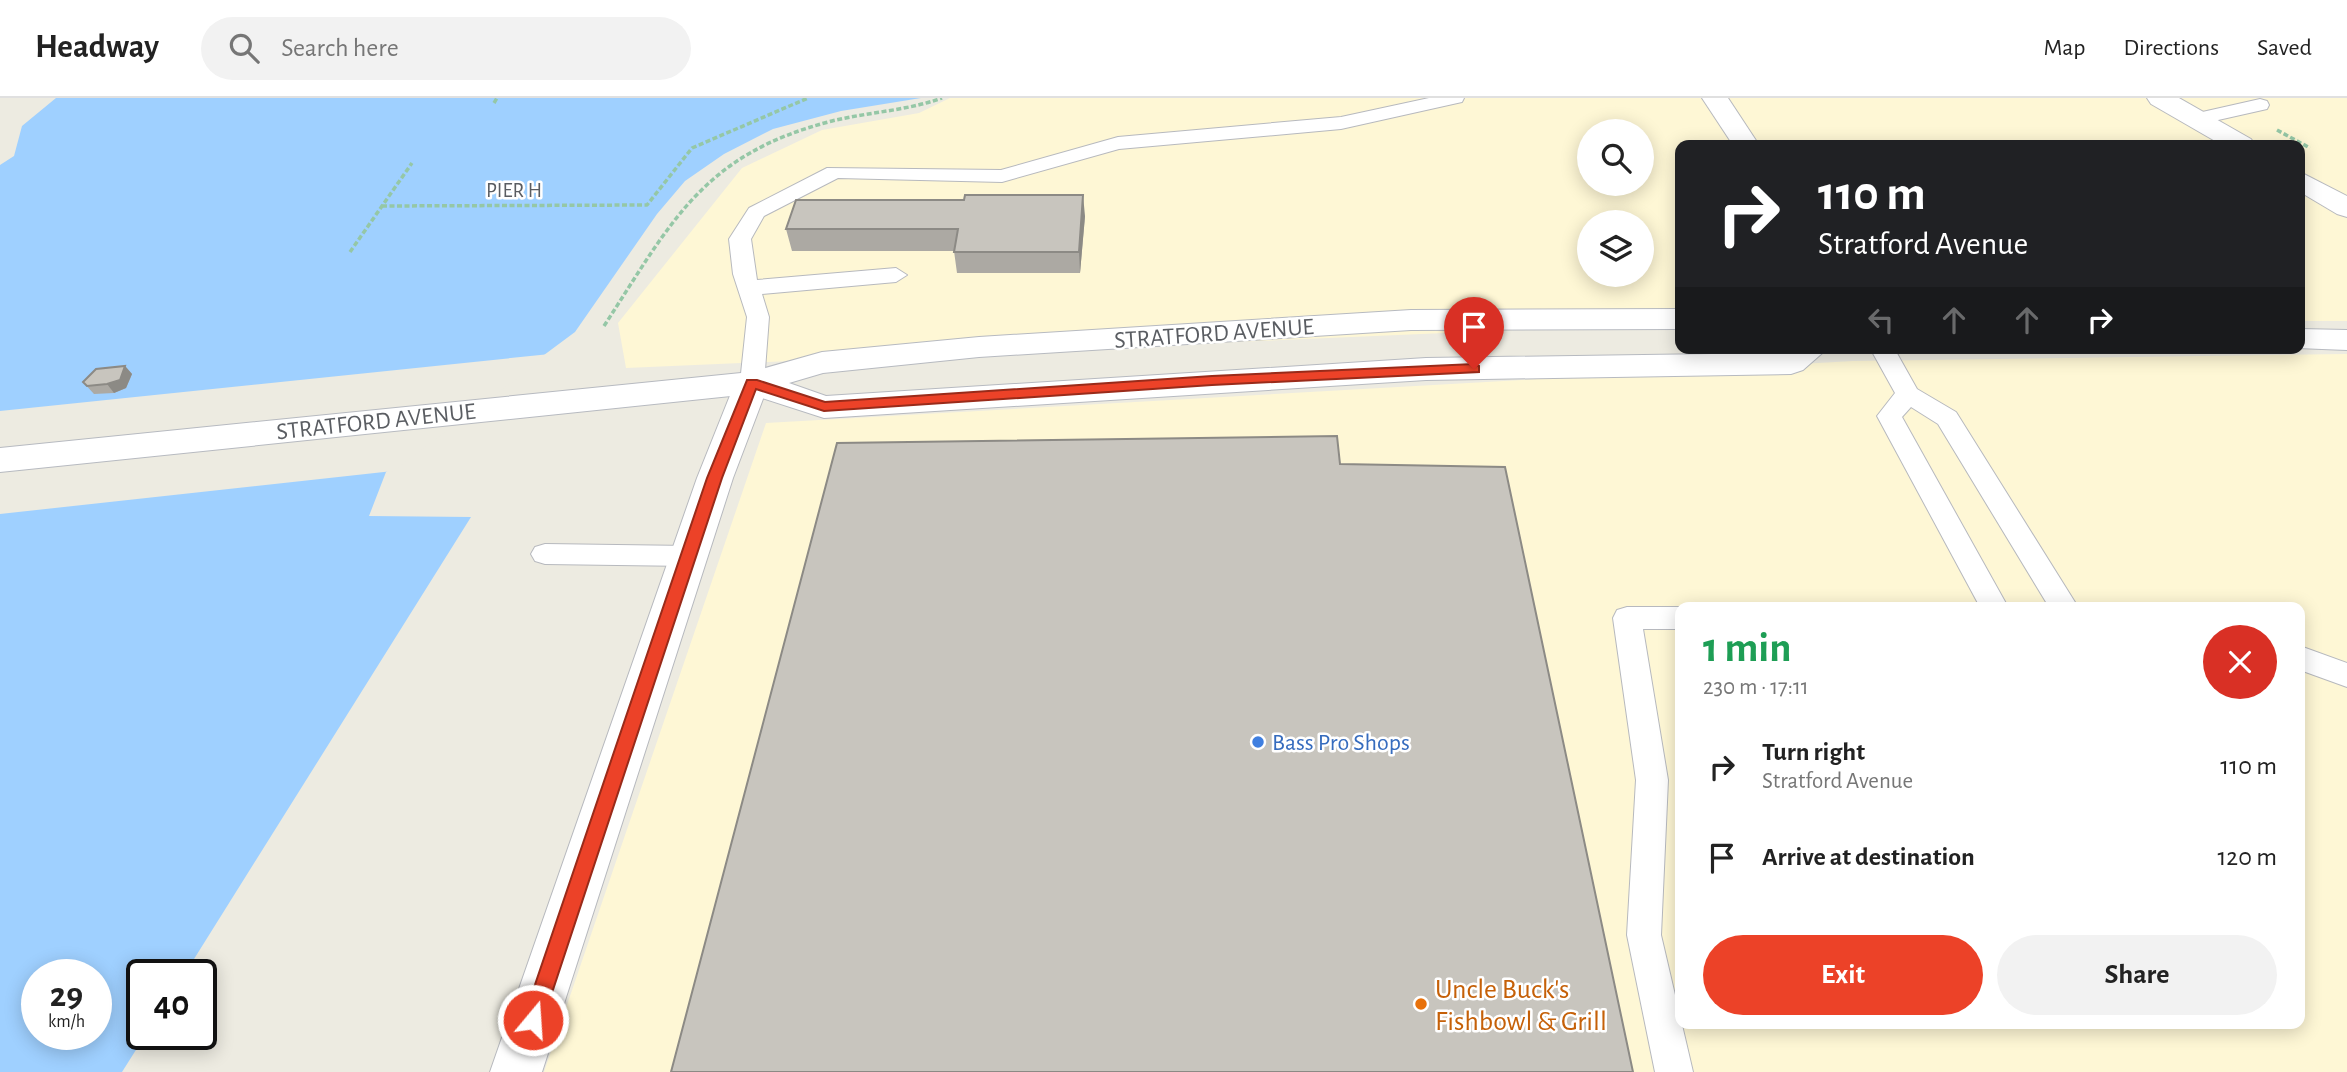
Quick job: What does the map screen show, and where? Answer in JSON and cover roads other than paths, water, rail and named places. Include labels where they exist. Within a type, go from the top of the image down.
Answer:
[{"type":"main road","points":[[1715,98],[1743,140]]},
{"type":"main road","points":[[2160,98],[2232,140]]},
{"type":"main road","points":[[2305,183],[2347,208]]},
{"type":"main road","name":"STRATFORD AVENUE","points":[[0,460],[752,383],[822,363],[979,347],[1410,320],[1675,319]]},
{"type":"main road","points":[[2305,339],[2347,340]]},
{"type":"main road","name":"STRATFORD AVENUE","points":[[752,383],[824,407],[1426,369],[1791,363],[1804,354]]},
{"type":"main road","points":[[516,1072],[689,556],[752,383]]},
{"type":"lane","points":[[752,383],[758,317],[749,288],[740,239],[756,212],[834,172],[1002,176],[1118,143],[1342,123],[1455,98]]},
{"type":"lane","points":[[2196,119],[2260,105]]},
{"type":"lane","points":[[749,288],[896,275]]},
{"type":"lane","points":[[1885,354],[1908,394],[1948,418],[2061,602]]},
{"type":"lane","points":[[1908,394],[1889,416],[1991,602]]},
{"type":"lane","points":[[545,554],[689,556]]},
{"type":"lane","points":[[1674,1072],[1644,935],[1652,780],[1627,618],[1675,618]]},
{"type":"lane","points":[[2305,660],[2347,675]]},
{"type":"water","points":[[35,98],[921,98],[841,111],[773,129],[724,154],[685,181],[657,214],[575,332],[386,472],[369,516],[471,517],[194,959],[126,959],[126,1050],[136,1050],[122,1072],[0,1072],[0,130]]},
{"type":"place","name":"Bass Pro Shops","points":[[1258,742]]},
{"type":"place","name":"Uncle Buck's Fishbowl & Grill","points":[[1421,1004]]}]
